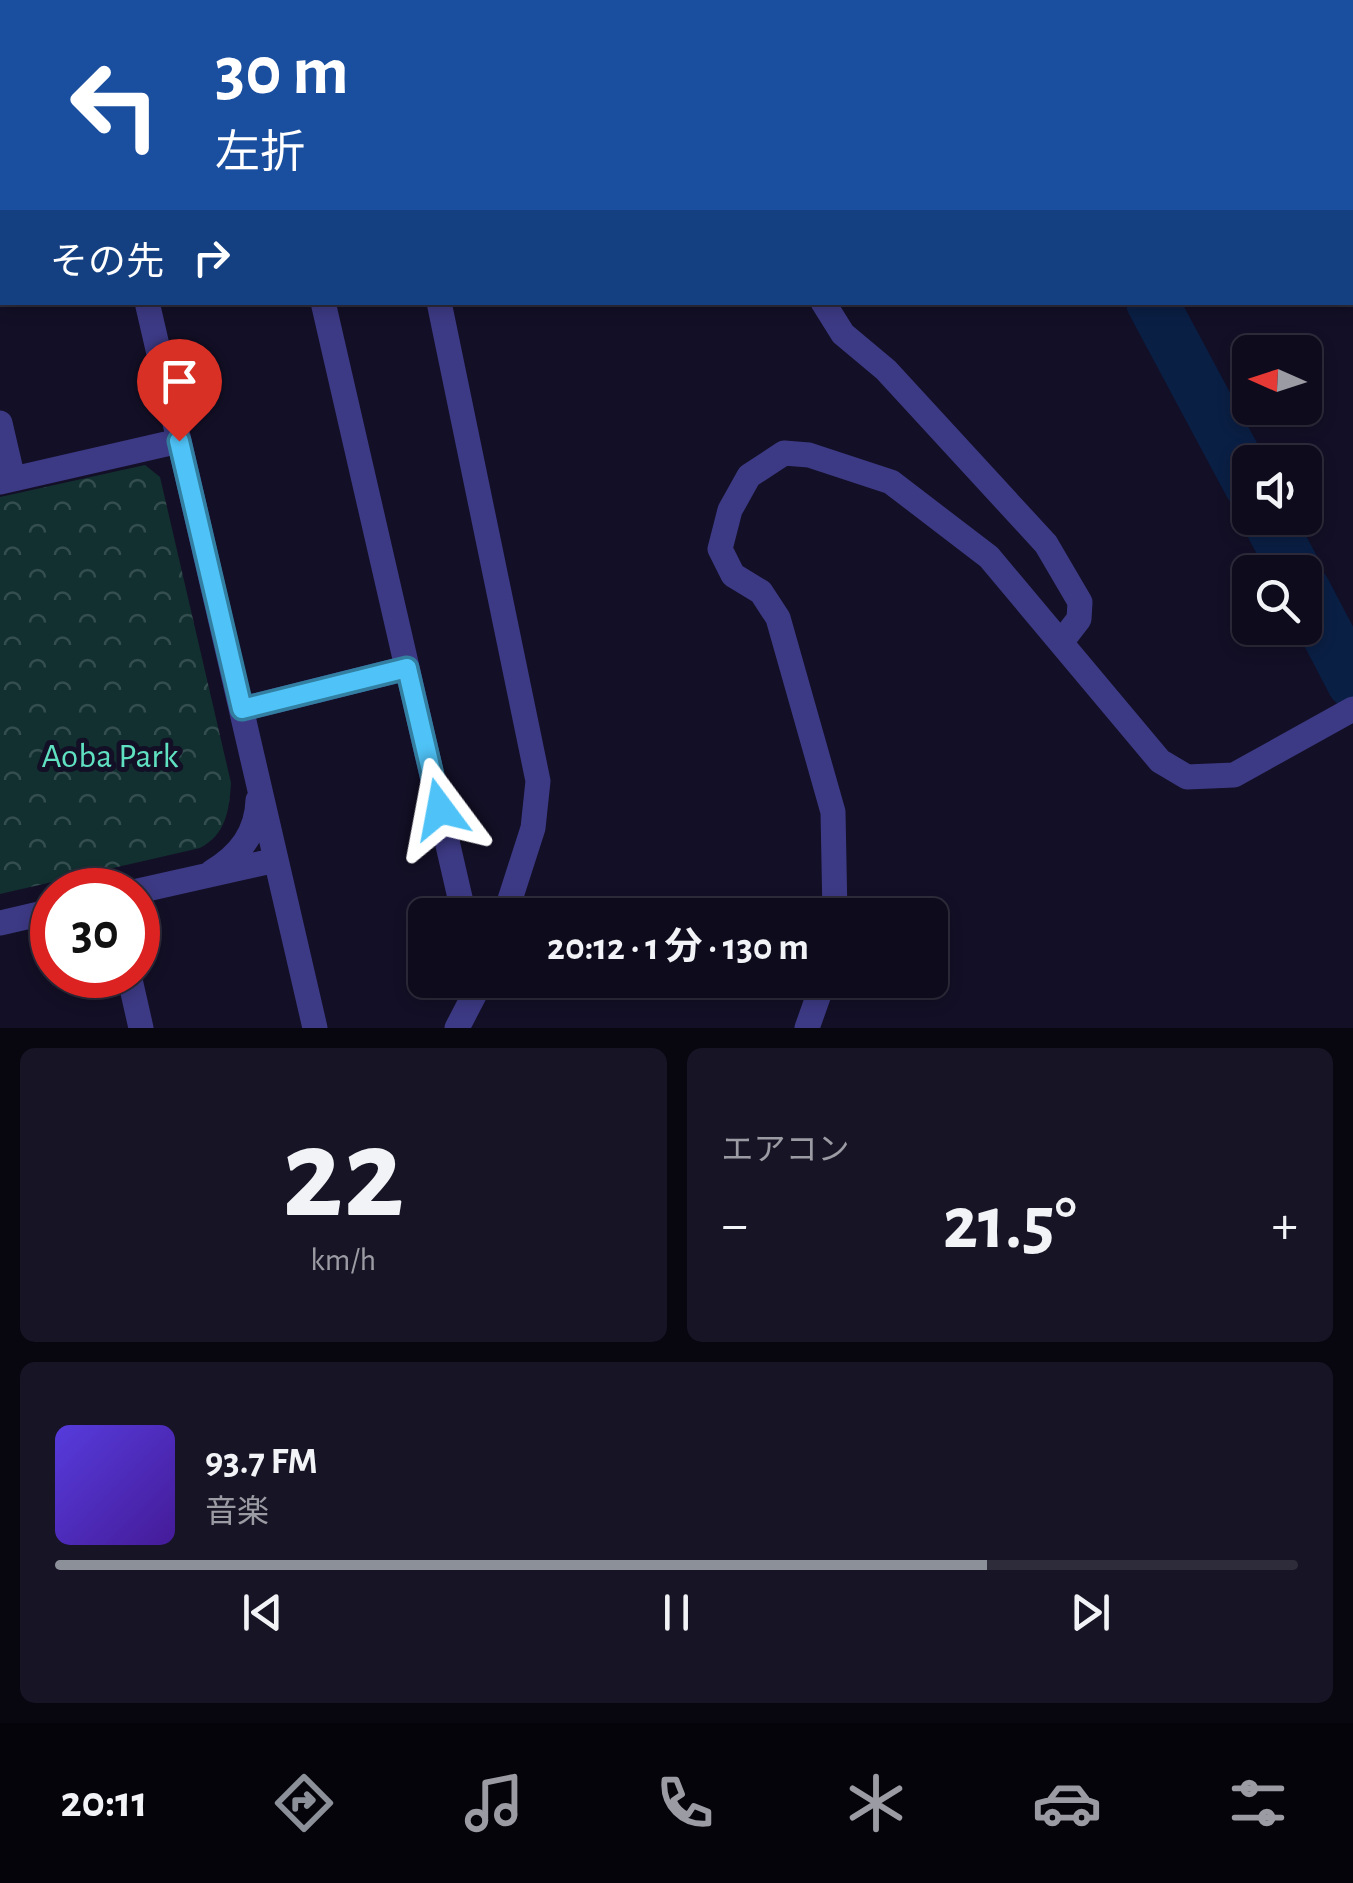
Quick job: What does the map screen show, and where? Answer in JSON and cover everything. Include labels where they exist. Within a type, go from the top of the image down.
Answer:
[{"type":"street","points":[[148,305],[316,1028]]},
{"type":"street","points":[[324,305],[460,898]]},
{"type":"street","points":[[441,305],[538,781],[533,828],[511,898]]},
{"type":"street","points":[[825,305],[842,334],[886,370],[1046,544],[1080,602],[1079,619],[1062,641]]},
{"type":"street","points":[[0,423],[6,480],[179,441]]},
{"type":"street","points":[[835,898],[833,812],[778,618],[760,592],[733,575],[720,549],[730,510],[750,476],[784,453],[809,455],[891,482],[989,556],[1160,761],[1187,777],[1234,776],[1349,711]]},
{"type":"street","points":[[242,709],[407,668]]},
{"type":"street","points":[[193,879],[225,864],[250,836],[256,820],[257,775]]},
{"type":"street","points":[[160,886],[276,860]]},
{"type":"street","points":[[0,922],[30,915]]},
{"type":"street","points":[[134,998],[141,1028]]},
{"type":"street","points":[[457,1028],[472,998]]},
{"type":"street","points":[[808,1028],[818,998]]},
{"type":"green space","name":"Aoba Park","points":[[145,465],[160,477],[231,783],[221,829],[200,848],[113,868],[30,868],[30,887],[0,894],[0,497]]},
{"type":"waterway","points":[[1154,305],[1232,451]]},
{"type":"waterway","points":[[1276,535],[1287,555]]},
{"type":"waterway","points":[[1322,624],[1353,683]]},
{"type":"route","points":[[179,441],[242,709],[407,668],[440,809]]}]
